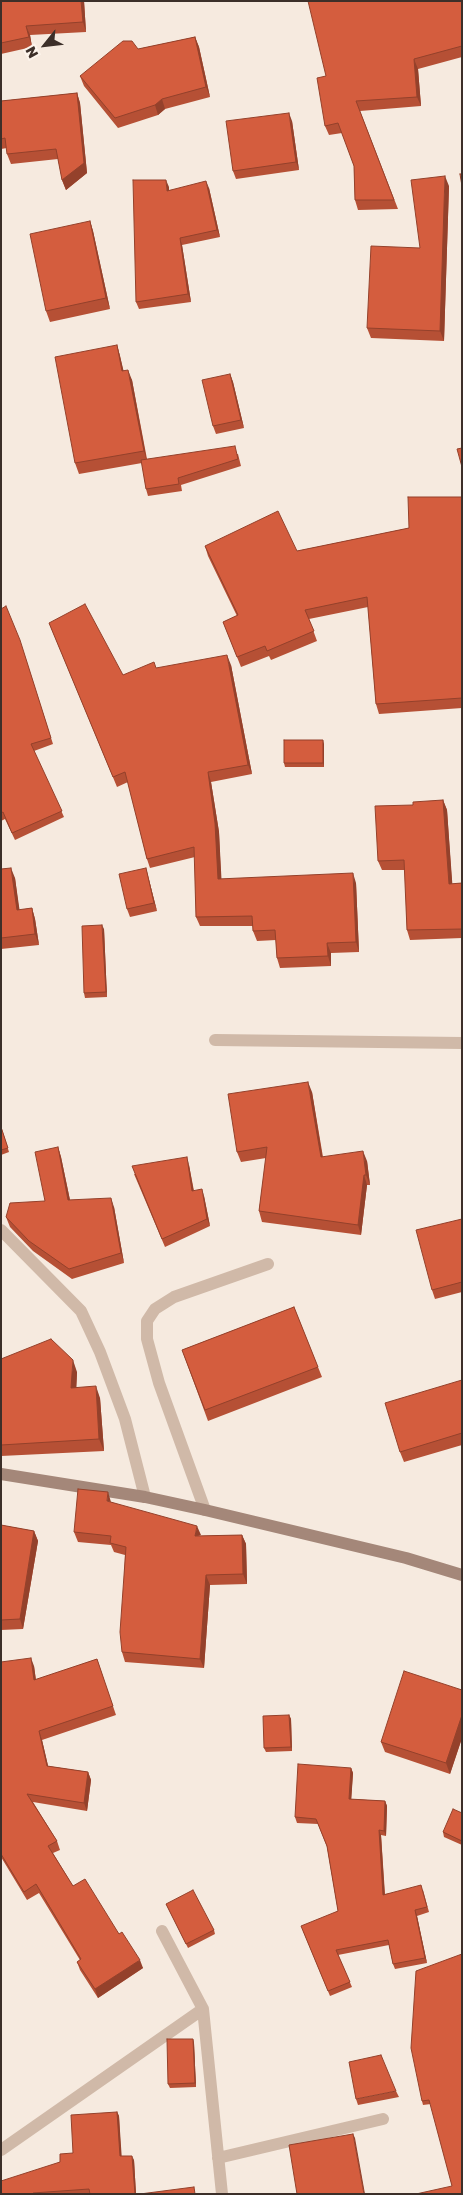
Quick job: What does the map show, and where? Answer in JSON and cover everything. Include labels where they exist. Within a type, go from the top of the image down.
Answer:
[{"type":"main road","points":[[1,1474],[145,1497],[205,1510],[406,1558],[462,1575]]},
{"type":"street","points":[[216,1040],[462,1043]]},
{"type":"street","points":[[1,1230],[80,1310],[100,1352],[125,1420],[145,1497]]},
{"type":"street","points":[[205,1510],[159,1383],[147,1339],[147,1321],[155,1309],[174,1296],[268,1264]]},
{"type":"street","points":[[162,1931],[203,2010],[222,2194]]},
{"type":"street","points":[[1,2150],[203,2010]]},
{"type":"street","points":[[218,2158],[383,2119]]},
{"type":"building","points":[[1,1],[81,1],[83,22],[26,26],[29,37],[1,43]]},
{"type":"building","points":[[308,1],[462,1],[462,46],[414,59],[417,97],[356,101],[394,200],[355,200],[354,166],[338,123],[325,126],[317,78],[326,76]]},
{"type":"building","points":[[195,37],[206,87],[162,99],[155,105],[115,118],[80,76],[123,41],[132,41],[138,49]]},
{"type":"building","points":[[77,93],[84,163],[62,180],[56,149],[7,154],[5,138],[1,139],[1,101]]},
{"type":"building","points":[[289,113],[296,162],[233,171],[226,121]]},
{"type":"building","points":[[445,176],[440,331],[367,328],[371,246],[420,248],[411,180]]},
{"type":"building","points":[[133,180],[166,180],[167,191],[206,181],[217,230],[180,238],[188,294],[136,302]]},
{"type":"building","points":[[90,221],[106,298],[46,311],[30,234]]},
{"type":"building","points":[[117,345],[122,371],[128,370],[144,451],[75,463],[55,357]]},
{"type":"building","points":[[230,374],[241,420],[213,426],[202,380]]},
{"type":"building","points":[[235,446],[238,459],[178,478],[179,484],[146,489],[141,460]]},
{"type":"building","points":[[462,448],[462,467],[457,449]]},
{"type":"building","points":[[408,497],[462,497],[462,698],[376,704],[367,597],[305,610],[314,631],[267,651],[265,646],[237,657],[223,622],[238,615],[205,546],[278,511],[297,551],[409,528]]},
{"type":"building","points":[[85,604],[123,675],[154,662],[156,668],[227,655],[248,765],[208,772],[215,823],[218,879],[353,873],[356,942],[327,943],[328,956],[277,958],[275,930],[253,931],[252,916],[196,917],[194,847],[147,859],[125,772],[113,777],[49,623]]},
{"type":"building","points":[[6,606],[20,640],[51,738],[31,744],[62,811],[12,833],[3,812],[1,813],[1,609]]},
{"type":"building","points":[[284,740],[323,740],[323,763],[284,763]]},
{"type":"building","points":[[443,800],[449,884],[462,883],[462,929],[407,930],[404,860],[378,861],[375,806],[413,805],[413,802]]},
{"type":"building","points":[[11,868],[17,910],[32,908],[35,934],[1,938],[1,869]]},
{"type":"building","points":[[146,868],[154,903],[127,909],[119,874]]},
{"type":"building","points":[[102,925],[106,992],[84,993],[82,926]]},
{"type":"building","points":[[308,1082],[321,1157],[363,1151],[366,1175],[364,1175],[358,1225],[259,1211],[267,1147],[237,1152],[228,1094]]},
{"type":"building","points":[[1,1127],[8,1148],[1,1150]]},
{"type":"building","points":[[58,1147],[68,1200],[111,1198],[121,1253],[69,1269],[29,1241],[6,1217],[10,1203],[45,1201],[35,1152]]},
{"type":"building","points":[[187,1157],[192,1191],[202,1189],[207,1219],[162,1239],[132,1166]]},
{"type":"building","points":[[462,1219],[462,1282],[432,1290],[416,1230]]},
{"type":"building","points":[[294,1307],[318,1367],[205,1410],[182,1350]]},
{"type":"building","points":[[51,1339],[73,1360],[71,1388],[96,1386],[99,1439],[1,1445],[1,1359]]},
{"type":"building","points":[[462,1380],[462,1433],[400,1452],[385,1403]]},
{"type":"building","points":[[78,1489],[108,1492],[107,1501],[197,1526],[195,1536],[242,1535],[243,1574],[206,1575],[200,1659],[122,1652],[120,1632],[126,1547],[110,1543],[111,1536],[74,1532]]},
{"type":"building","points":[[1,1525],[34,1531],[20,1619],[1,1620]]},
{"type":"building","points":[[31,1658],[34,1680],[97,1659],[113,1706],[39,1731],[47,1766],[88,1772],[84,1803],[27,1794],[57,1841],[48,1846],[73,1886],[85,1879],[119,1934],[122,1932],[140,1960],[95,1989],[77,1962],[81,1959],[36,1884],[24,1892],[1,1854],[1,1662]]},
{"type":"building","points":[[404,1671],[462,1690],[462,1715],[446,1763],[381,1742]]},
{"type":"building","points":[[289,1715],[291,1747],[264,1748],[263,1716]]},
{"type":"building","points":[[298,1764],[351,1768],[349,1799],[385,1801],[384,1831],[379,1830],[383,1895],[421,1885],[427,1907],[415,1910],[425,1958],[393,1964],[388,1940],[336,1950],[350,1982],[328,1991],[301,1926],[338,1911],[327,1846],[316,1819],[295,1817]]},
{"type":"building","points":[[453,1809],[462,1813],[462,1841],[443,1832]]},
{"type":"building","points":[[193,1890],[214,1930],[186,1944],[166,1904]]},
{"type":"building","points":[[462,1954],[462,2194],[416,2194],[452,2186],[429,2100],[422,2101],[411,2048],[416,1971]]},
{"type":"building","points":[[167,2039],[193,2039],[195,2083],[168,2084]]},
{"type":"building","points":[[381,2055],[396,2091],[356,2099],[349,2062]]},
{"type":"building","points":[[117,2112],[120,2156],[132,2156],[135,2194],[90,2194],[89,2189],[33,2194],[1,2194],[1,2181],[60,2162],[60,2154],[73,2153],[71,2115]]},
{"type":"building","points":[[353,2134],[364,2194],[297,2194],[289,2145]]},
{"type":"building","points":[[194,2187],[195,2194],[140,2194]]}]
